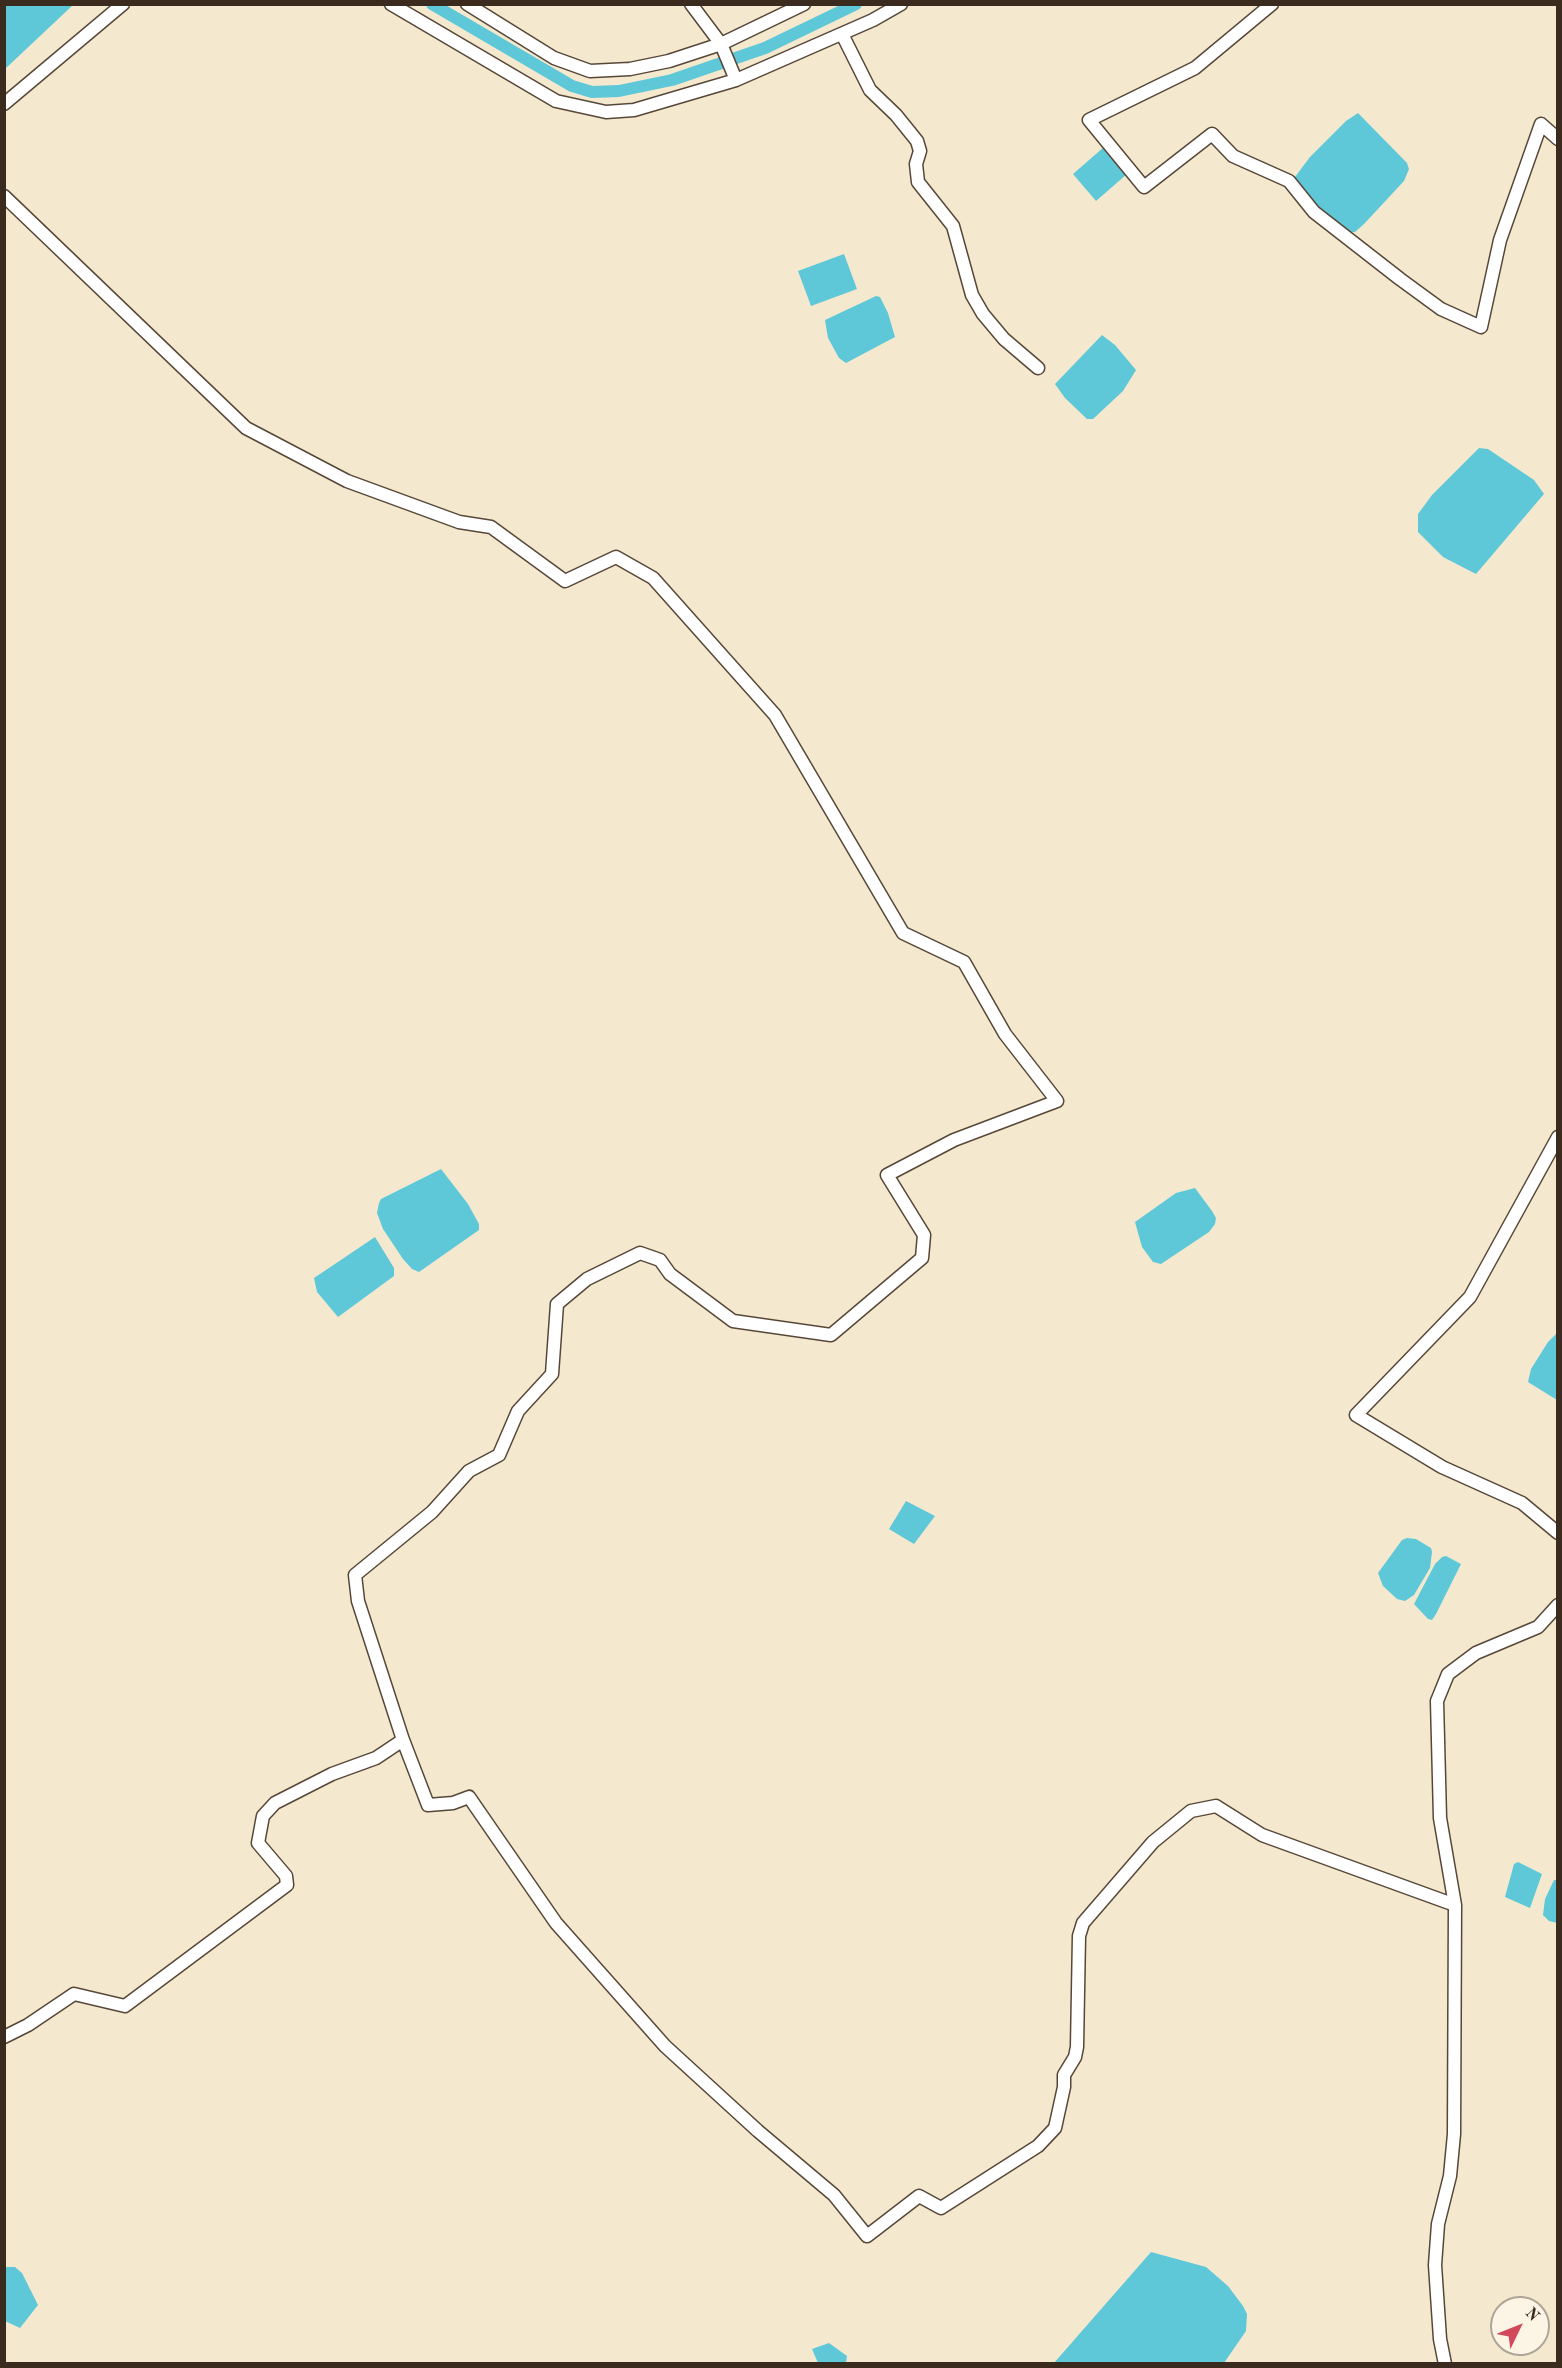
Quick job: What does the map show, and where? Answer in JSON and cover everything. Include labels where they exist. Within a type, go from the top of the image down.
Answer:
[{"type":"street","points":[[4,104],[123,4]]},
{"type":"street","points":[[391,4],[556,101],[581,109],[606,112],[634,110],[736,80],[842,34],[901,4]]},
{"type":"street","points":[[467,4],[554,58],[590,71],[649,65],[721,44],[804,4]]},
{"type":"street","points":[[691,4],[721,44],[736,80]]},
{"type":"street","points":[[1272,4],[1195,68],[1089,120],[1144,187],[1212,134],[1233,156],[1289,181],[1314,212],[1441,309],[1480,327],[1500,240],[1541,124],[1557,139]]},
{"type":"street","points":[[842,34],[870,90],[896,115],[917,141],[920,151],[916,164],[918,182],[953,226],[972,295],[1004,339],[1038,368]]},
{"type":"street","points":[[4,196],[246,428],[347,482],[459,522],[491,527],[565,581],[616,557],[653,578],[775,715],[903,933],[964,962],[1005,1034],[1057,1101],[954,1140],[887,1175],[924,1235],[922,1258],[831,1335],[733,1321],[670,1274],[660,1260],[640,1253],[587,1279],[557,1304],[552,1374],[518,1411],[499,1455],[469,1471],[432,1512],[355,1575],[358,1601],[403,1740],[428,1805],[453,1803],[470,1797],[556,1923],[665,2046],[758,2131],[834,2195],[867,2236],[919,2196],[941,2208],[1038,2146],[1055,2128],[1064,2087],[1064,2075],[1076,2057],[1079,1936],[1083,1923],[1153,1842],[1191,1811],[1216,1806],[1262,1835],[1455,1905]]},
{"type":"street","points":[[1557,1137],[1470,1298],[1356,1415],[1442,1467],[1522,1503],[1557,1533]]},
{"type":"street","points":[[1445,2364],[1440,2339],[1435,2265],[1438,2224],[1450,2176],[1454,2134],[1455,1905],[1440,1818],[1437,1701],[1448,1674],[1476,1653],[1538,1627],[1557,1605]]},
{"type":"street","points":[[4,2037],[28,2025],[74,1994],[125,2006],[287,1885],[286,1876],[258,1843],[263,1816],[275,1803],[332,1774],[376,1758],[403,1740]]},
{"type":"water","points":[[5,4],[73,4],[73,5],[5,69]]},
{"type":"water","points":[[1358,113],[1407,163],[1409,169],[1404,181],[1364,224],[1355,232],[1350,232],[1321,213],[1297,183],[1295,177],[1310,157],[1346,121]]},
{"type":"water","points":[[1104,147],[1127,174],[1096,201],[1073,174]]},
{"type":"water","points":[[844,254],[857,289],[811,306],[798,271]]},
{"type":"water","points":[[876,296],[880,297],[888,313],[895,337],[846,363],[839,358],[828,338],[825,320]]},
{"type":"water","points":[[1102,335],[1115,345],[1136,370],[1123,391],[1093,419],[1087,419],[1065,398],[1055,384]]},
{"type":"water","points":[[1479,448],[1488,449],[1534,480],[1544,494],[1476,574],[1443,557],[1418,532],[1418,514],[1432,495]]},
{"type":"water","points":[[441,1169],[468,1204],[479,1224],[479,1230],[419,1272],[412,1269],[403,1259],[383,1229],[377,1213],[379,1203],[381,1199]]},
{"type":"water","points":[[1195,1188],[1216,1218],[1215,1224],[1209,1232],[1161,1264],[1153,1262],[1142,1247],[1135,1222],[1176,1193]]},
{"type":"water","points":[[375,1237],[394,1268],[394,1276],[338,1317],[317,1292],[314,1278]]},
{"type":"water","points":[[1557,1333],[1557,1400],[1528,1382],[1531,1369],[1548,1342]]},
{"type":"water","points":[[906,1501],[935,1516],[914,1544],[889,1529]]},
{"type":"water","points":[[1416,1539],[1431,1548],[1432,1552],[1430,1568],[1414,1595],[1405,1601],[1397,1599],[1383,1586],[1378,1573],[1402,1540]]},
{"type":"water","points":[[1446,1556],[1461,1564],[1436,1614],[1432,1620],[1428,1619],[1414,1604],[1435,1564]]},
{"type":"water","points":[[1518,1862],[1542,1874],[1530,1908],[1505,1897],[1514,1864]]},
{"type":"water","points":[[1554,1880],[1557,1880],[1557,1923],[1549,1921],[1543,1915],[1545,1899]]},
{"type":"water","points":[[1151,2252],[1206,2267],[1228,2286],[1243,2306],[1247,2314],[1246,2331],[1224,2363],[1054,2363]]},
{"type":"water","points":[[4,2267],[15,2267],[22,2273],[38,2305],[20,2328],[5,2321]]},
{"type":"water","points":[[829,2343],[847,2356],[846,2363],[818,2363],[812,2349]]},
{"type":"waterway","points":[[432,4],[572,86],[592,92],[619,91],[672,80],[765,48],[856,4]]}]
